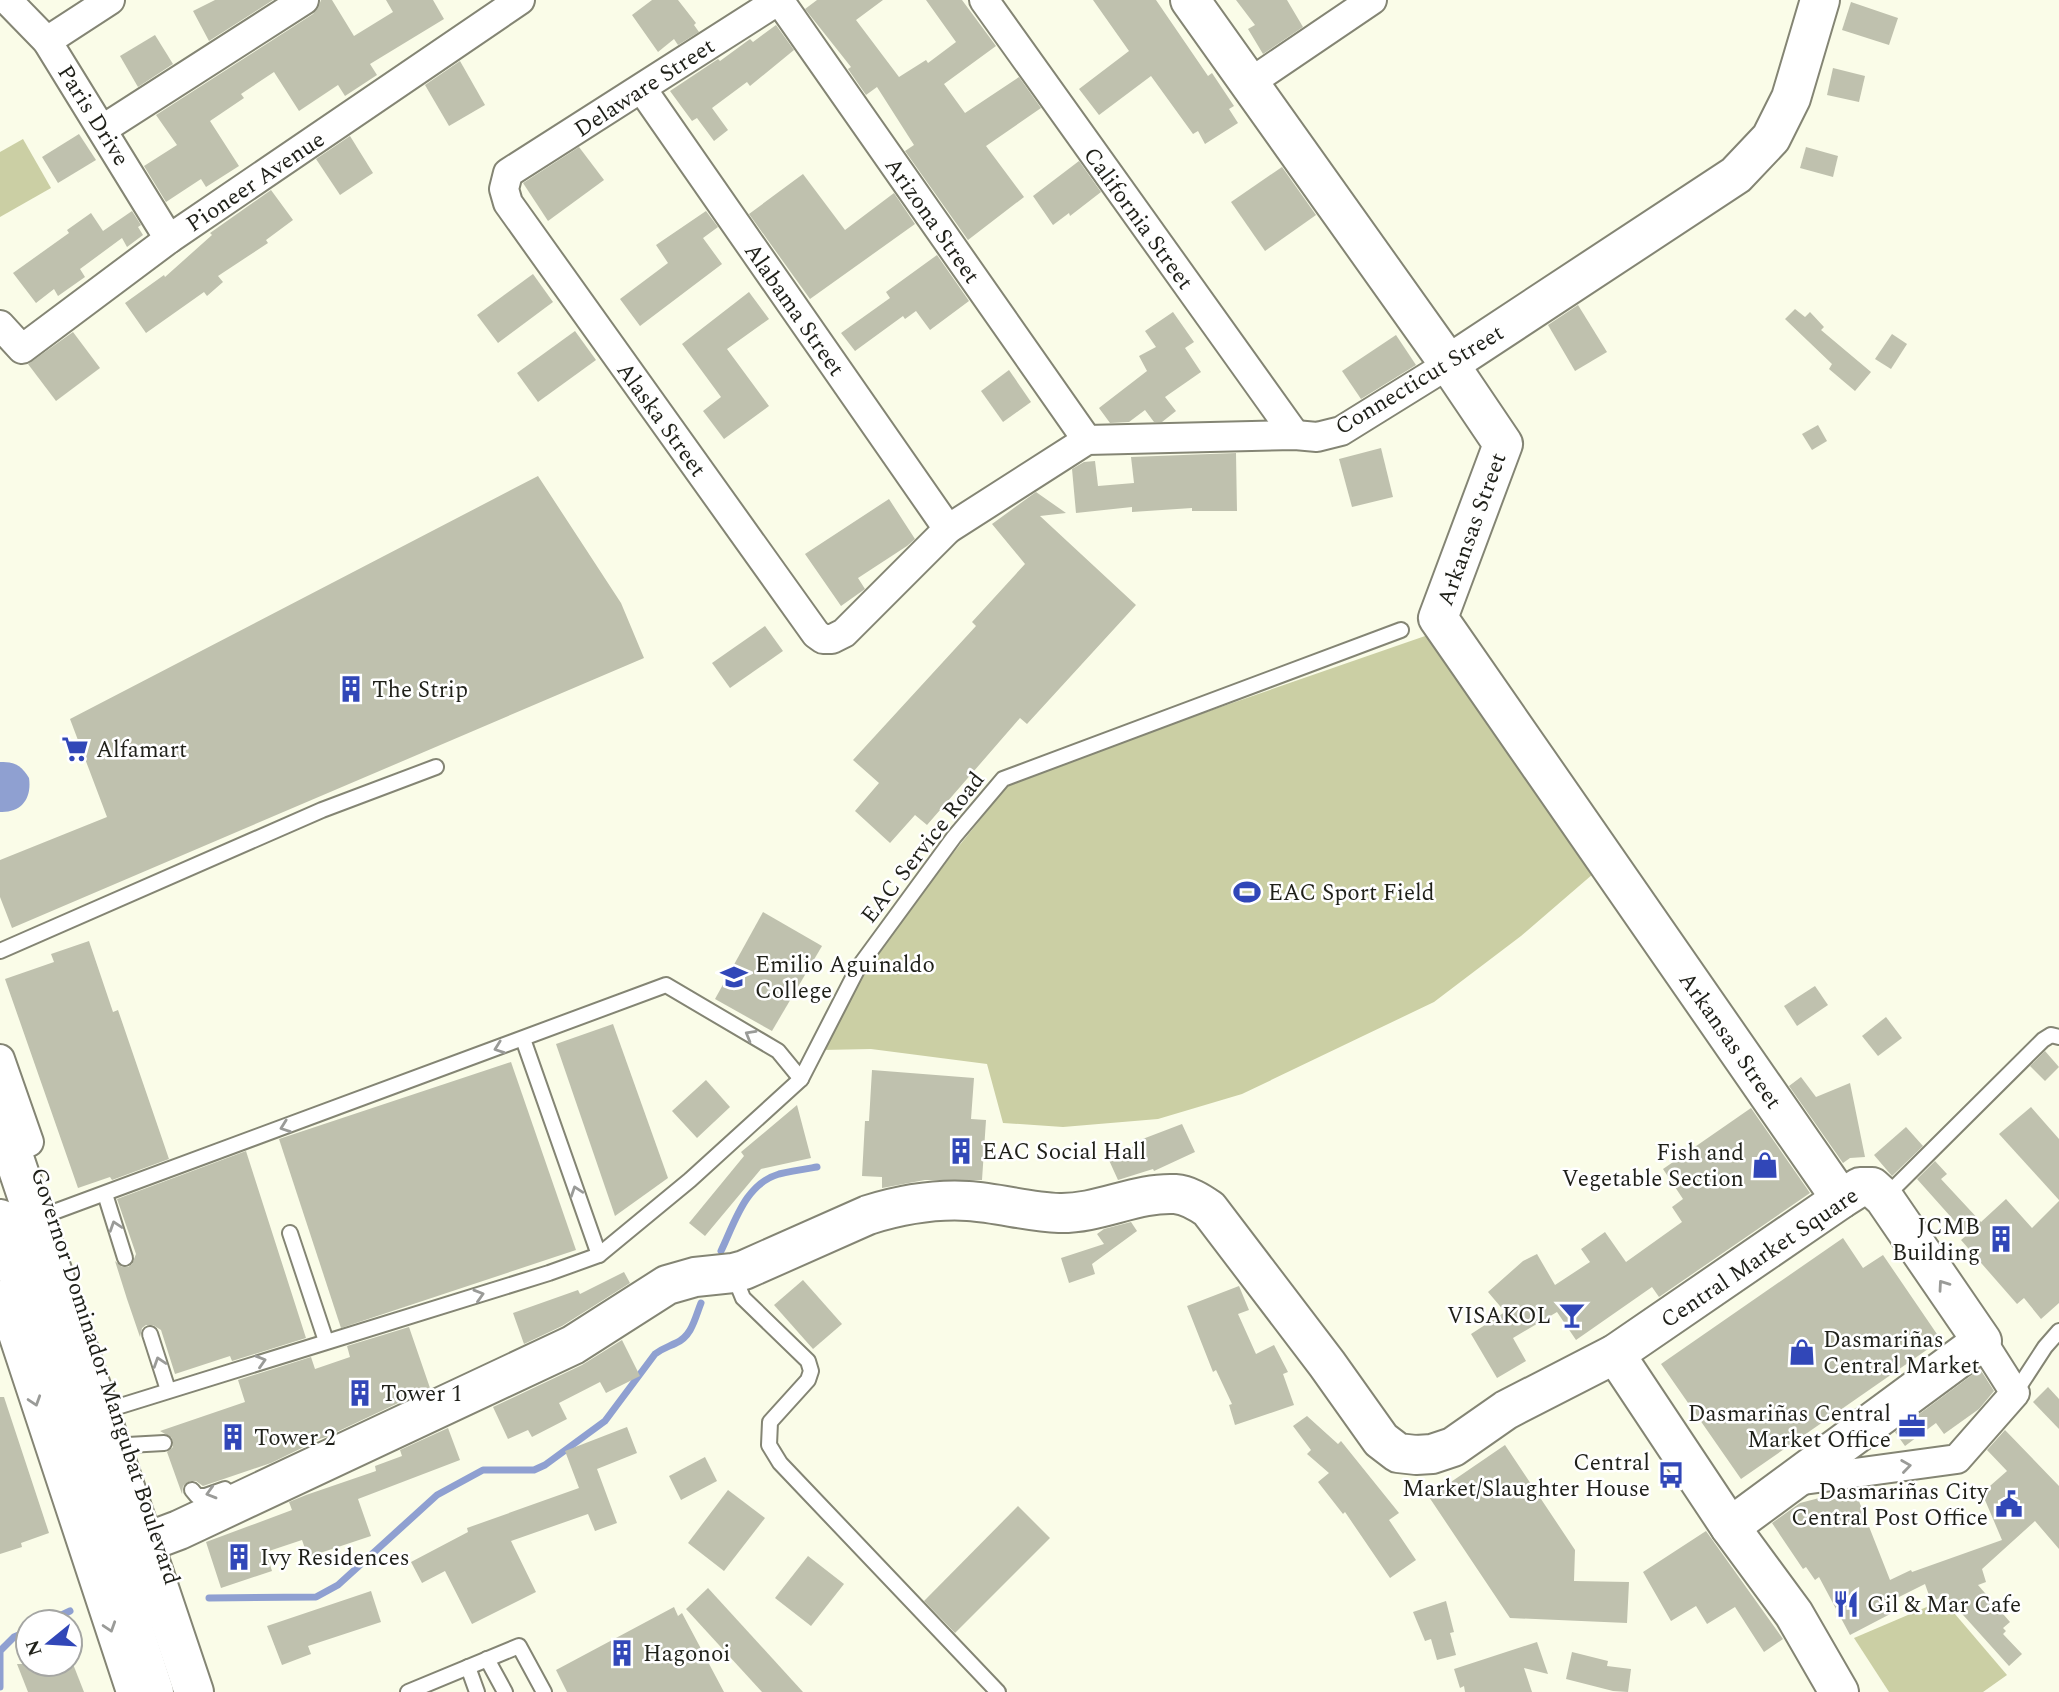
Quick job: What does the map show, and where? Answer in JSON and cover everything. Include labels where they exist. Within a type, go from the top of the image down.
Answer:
[{"type":"street","name":"Paris Drive","points":[[7,0],[47,41],[169,239]]},
{"type":"street","points":[[47,41],[110,0]]},
{"type":"street","points":[[103,129],[304,0]]},
{"type":"street","name":"Pioneer Avenue","points":[[0,325],[22,349],[169,239],[520,0]]},
{"type":"street","name":"Delaware Street","points":[[508,173],[779,0]]},
{"type":"street","name":"Arizona Street","points":[[779,0],[1087,440]]},
{"type":"street","name":"California Street","points":[[984,0],[1295,435]]},
{"type":"street","name":"Arkansas Street","points":[[1190,0],[1503,443],[1438,618],[1841,1199]]},
{"type":"street","points":[[1248,84],[1371,0]]},
{"type":"street","name":"Connecticut Street","points":[[1087,440],[1295,435],[1317,437],[1341,430],[1449,364],[1736,175],[1771,138],[1791,98],[1820,0]]},
{"type":"street","name":"Alabama Street","points":[[642,89],[948,529]]},
{"type":"street","name":"Alaska Street","points":[[508,173],[504,189],[508,203],[816,634],[823,639],[832,639],[844,632],[948,529]]},
{"type":"street","points":[[948,529],[1087,440]]},
{"type":"street","name":"Governor Dominador Mangubat Boulevard","points":[[0,1059],[29,1217],[29,1330],[125,1550],[194,1692]]},
{"type":"street","name":"Governor Dominador Mangubat Boulevard","points":[[0,1116],[90,1416],[125,1550],[154,1692]]},
{"type":"street","name":"Central Market Square","points":[[125,1550],[265,1478],[573,1345],[667,1285],[717,1274],[831,1233],[889,1208],[943,1200],[1059,1213],[1084,1212],[1160,1194],[1178,1194],[1195,1199],[1209,1209],[1381,1440],[1398,1453],[1432,1454],[1453,1447],[1506,1410],[1615,1354],[1841,1199],[1867,1186],[1878,1191],[1884,1198],[1982,1341]]},
{"type":"street","name":"Governor Dominador Mangubat Boulevard","points":[[0,1295],[29,1330],[90,1416],[128,1445],[125,1550],[131,1692]]},
{"type":"street","points":[[1738,1521],[1790,1482],[1982,1341],[2015,1393],[1956,1459],[1790,1482]]},
{"type":"street","points":[[1615,1354],[1738,1521],[1818,1615],[1861,1692]]},
{"type":"street","points":[[1738,1521],[1839,1692]]},
{"type":"street","name":"Governor Dominador Mangubat Boulevard","points":[[125,1550],[212,1692]]},
{"type":"lane","name":"EAC Service Road","points":[[90,1416],[599,1255],[690,1180],[801,1079],[858,968],[954,837],[1003,779],[1401,630]]},
{"type":"lane","points":[[0,951],[322,810],[436,767]]},
{"type":"lane","points":[[29,1217],[105,1194],[666,985],[778,1051],[801,1079]]},
{"type":"lane","points":[[1884,1198],[2043,1040],[2051,1035],[2059,1037]]},
{"type":"lane","points":[[523,1039],[599,1255]]},
{"type":"lane","points":[[105,1194],[125,1258]]},
{"type":"lane","points":[[290,1233],[326,1341]]},
{"type":"lane","points":[[717,1274],[808,1361],[811,1371],[808,1380],[769,1422],[769,1445],[780,1463],[998,1692]]},
{"type":"lane","points":[[2015,1393],[2045,1347],[2059,1331]]},
{"type":"lane","points":[[150,1334],[168,1390]]},
{"type":"lane","points":[[128,1445],[164,1443]]},
{"type":"lane","points":[[192,1490],[197,1496],[205,1496],[265,1478]]},
{"type":"lane","points":[[408,1692],[519,1646],[544,1692]]},
{"type":"lane","points":[[487,1659],[505,1692]]},
{"type":"lane","points":[[468,1667],[477,1692]]},
{"type":"green space","points":[[23,139],[51,188],[0,217],[0,152]]},
{"type":"green space","name":"EAC Sport Field","points":[[1428,635],[1593,874],[1521,936],[1434,1002],[1242,1094],[1158,1119],[1063,1127],[1003,1123],[987,1064],[871,1049],[822,1050],[863,973],[946,862],[1013,779]]},
{"type":"green space","points":[[1943,1600],[2007,1675],[1983,1692],[1889,1692],[1854,1638]]},
{"type":"water","points":[[0,762],[17,765],[29,778],[29,792],[24,803],[7,812],[0,812]]},
{"type":"building","points":[[215,0],[273,0],[209,41],[193,11]]},
{"type":"building","points":[[321,0],[332,0],[354,36],[393,12],[386,0],[433,0],[444,19],[370,64],[377,75],[345,96],[338,85],[299,111],[274,72],[241,94],[244,98],[210,121],[239,166],[206,187],[201,179],[166,202],[144,166],[177,145],[156,115],[313,14]]},
{"type":"building","points":[[652,0],[678,0],[696,23],[694,25],[699,32],[678,45],[674,39],[658,52],[632,15]]},
{"type":"building","points":[[817,0],[883,0],[856,20],[899,77],[926,60],[928,63],[956,42],[926,0],[962,0],[996,46],[944,84],[965,113],[1019,77],[1041,108],[986,146],[1024,197],[968,240],[905,151],[914,145],[877,87],[866,95],[848,69],[851,67],[805,9]]},
{"type":"building","points":[[1093,0],[1156,0],[1208,76],[1212,73],[1234,106],[1229,109],[1238,123],[1205,144],[1198,131],[1193,134],[1151,76],[1099,115],[1079,89],[1129,51]]},
{"type":"building","points":[[1236,0],[1287,0],[1303,27],[1263,54],[1248,29],[1255,25]]},
{"type":"building","points":[[1851,2],[1898,18],[1889,45],[1842,30]]},
{"type":"building","points":[[776,25],[794,50],[750,86],[747,82],[712,108],[728,130],[714,141],[697,118],[692,121],[670,91],[750,39],[753,42]]},
{"type":"building","points":[[155,35],[173,64],[138,87],[120,56]]},
{"type":"building","points":[[460,61],[485,105],[449,126],[425,85]]},
{"type":"building","points":[[1833,68],[1865,76],[1859,102],[1827,95]]},
{"type":"building","points":[[79,134],[96,160],[58,183],[42,157]]},
{"type":"building","points":[[350,136],[373,173],[340,195],[316,159]]},
{"type":"building","points":[[579,147],[604,180],[548,221],[523,183]]},
{"type":"building","points":[[1806,147],[1838,156],[1833,177],[1800,168]]},
{"type":"building","points":[[1079,161],[1101,192],[1070,216],[1069,213],[1053,225],[1033,196]]},
{"type":"building","points":[[1282,167],[1316,215],[1265,251],[1231,202]]},
{"type":"building","points":[[803,174],[845,230],[894,193],[915,224],[810,299],[749,214]]},
{"type":"building","points":[[271,190],[293,220],[266,240],[268,243],[218,276],[223,282],[207,296],[204,292],[146,333],[125,303],[164,275],[165,277],[212,235],[210,233]]},
{"type":"building","points":[[132,211],[141,225],[138,227],[143,235],[127,247],[122,238],[80,269],[85,277],[58,296],[54,289],[36,303],[13,273],[69,233],[67,230],[91,213],[103,231]]},
{"type":"building","points":[[706,211],[718,227],[703,238],[722,264],[640,326],[620,299],[668,263],[656,245]]},
{"type":"building","points":[[937,255],[969,301],[930,330],[916,311],[905,319],[903,316],[855,351],[841,333],[890,298],[886,292]]},
{"type":"building","points":[[533,274],[553,302],[498,343],[477,315]]},
{"type":"building","points":[[749,292],[769,319],[727,349],[769,406],[724,439],[703,411],[721,397],[682,344]]},
{"type":"building","points":[[1578,305],[1607,352],[1575,371],[1548,325]]},
{"type":"building","points":[[1795,309],[1805,317],[1810,312],[1824,327],[1821,330],[1871,372],[1855,391],[1829,369],[1832,364],[1785,319]]},
{"type":"building","points":[[1173,312],[1194,342],[1185,348],[1201,372],[1165,397],[1176,411],[1162,422],[1154,422],[1145,410],[1129,422],[1110,423],[1099,408],[1147,371],[1139,356],[1156,347],[1145,331]]},
{"type":"building","points":[[575,331],[596,360],[538,402],[517,373]]},
{"type":"building","points":[[73,332],[100,368],[56,401],[28,364]]},
{"type":"building","points":[[1892,334],[1907,344],[1891,369],[1875,359]]},
{"type":"building","points":[[1396,335],[1416,365],[1361,399],[1342,371]]},
{"type":"building","points":[[1009,370],[1031,402],[1003,422],[981,391]]},
{"type":"building","points":[[1818,425],[1827,441],[1812,450],[1802,434]]},
{"type":"building","points":[[1381,448],[1393,497],[1352,507],[1339,459]]},
{"type":"building","points":[[1236,453],[1237,511],[1192,511],[1192,508],[1132,512],[1132,507],[1076,513],[1072,469],[1084,462],[1095,461],[1098,486],[1134,483],[1131,457]]},
{"type":"building","name":"The Strip","points":[[538,476],[621,603],[644,658],[12,928],[0,897],[0,860],[107,817],[70,719]]},
{"type":"building","points":[[1036,492],[1066,513],[1040,516],[1136,605],[1027,724],[1020,718],[927,825],[915,815],[890,843],[855,811],[879,783],[853,760],[976,626],[972,622],[1025,564],[992,524]]},
{"type":"building","points":[[889,499],[915,539],[858,578],[865,589],[841,606],[805,554]]},
{"type":"building","points":[[765,626],[783,651],[730,688],[712,663]]},
{"type":"building","points":[[763,912],[822,946],[772,1031],[715,999]]},
{"type":"building","points":[[89,941],[113,1012],[118,1010],[169,1159],[112,1180],[110,1177],[78,1188],[5,979],[54,962],[51,954]]},
{"type":"building","points":[[1815,986],[1828,1005],[1797,1026],[1784,1006]]},
{"type":"building","points":[[1886,1017],[1902,1038],[1878,1056],[1862,1036]]},
{"type":"building","points":[[613,1024],[668,1178],[615,1216],[556,1044]]},
{"type":"building","points":[[2045,1051],[2059,1067],[2045,1081],[2030,1066]]},
{"type":"building","points":[[511,1062],[576,1250],[341,1328],[279,1139]]},
{"type":"building","name":"EAC Social Hall","points":[[872,1070],[974,1078],[971,1119],[986,1120],[982,1180],[925,1180],[882,1188],[882,1177],[862,1176],[865,1121],[869,1121]]},
{"type":"building","points":[[1801,1077],[1816,1097],[1850,1083],[1865,1157],[1850,1158],[1843,1163],[1789,1086]]},
{"type":"building","points":[[706,1080],[730,1107],[697,1138],[672,1111]]},
{"type":"building","points":[[797,1105],[811,1158],[761,1169],[705,1236],[689,1223],[744,1156],[741,1152]]},
{"type":"building","points":[[2031,1107],[2059,1139],[2059,1200],[1999,1134]]},
{"type":"building","points":[[1751,1108],[1810,1193],[1659,1297],[1652,1287],[1576,1340],[1557,1312],[1513,1338],[1526,1361],[1497,1378],[1471,1334],[1505,1312],[1488,1292],[1523,1261],[1537,1254],[1555,1285],[1590,1262],[1581,1249],[1605,1232],[1626,1262],[1682,1222],[1672,1207],[1683,1199],[1663,1169]]},
{"type":"building","points":[[1182,1124],[1195,1152],[1154,1171],[1153,1169],[1118,1180],[1108,1158],[1141,1143],[1140,1140]]},
{"type":"building","points":[[1906,1127],[1923,1146],[1892,1176],[1874,1155]]},
{"type":"building","points":[[246,1151],[306,1338],[232,1361],[230,1356],[175,1374],[161,1330],[153,1325],[146,1325],[142,1328],[140,1337],[127,1299],[115,1261],[122,1267],[128,1267],[136,1254],[117,1199]]},
{"type":"building","points":[[1935,1161],[1947,1174],[1941,1179],[1981,1222],[2006,1199],[2032,1228],[2059,1201],[2059,1303],[2041,1319],[2024,1298],[2017,1304],[1961,1240],[1967,1235],[1917,1179]]},
{"type":"building","points":[[1131,1222],[1137,1231],[1092,1264],[1095,1274],[1069,1283],[1061,1258],[1104,1244],[1097,1234],[1104,1229]]},
{"type":"building","name":"Dasmariñas Central Market","points":[[1843,1238],[1863,1268],[1883,1255],[1941,1340],[1741,1479],[1661,1364]]},
{"type":"building","points":[[624,1272],[630,1283],[562,1326],[524,1344],[513,1313],[578,1290],[580,1294]]},
{"type":"building","points":[[803,1280],[842,1324],[813,1349],[774,1305]]},
{"type":"building","points":[[1239,1286],[1249,1310],[1238,1314],[1256,1354],[1274,1345],[1288,1372],[1283,1374],[1294,1405],[1235,1425],[1229,1405],[1232,1404],[1216,1370],[1213,1372],[1187,1306]]},
{"type":"building","points":[[409,1327],[430,1388],[326,1437],[307,1443],[308,1445],[271,1463],[203,1486],[196,1481],[190,1481],[183,1486],[182,1494],[167,1452],[173,1447],[172,1438],[160,1431],[245,1402],[238,1380],[311,1357],[315,1369],[350,1357],[347,1346]]},
{"type":"building","points":[[622,1340],[640,1376],[606,1393],[600,1382],[559,1403],[567,1419],[532,1437],[528,1430],[508,1439],[493,1407],[582,1365]]},
{"type":"building","points":[[1980,1369],[1994,1391],[1979,1409],[1944,1434],[1936,1423],[1905,1446],[1895,1432]]},
{"type":"building","points":[[2048,1387],[2059,1399],[2059,1429],[2033,1402]]},
{"type":"building","points":[[0,1397],[4,1397],[49,1533],[21,1543],[22,1547],[0,1554]]},
{"type":"building","points":[[1307,1416],[1338,1444],[1341,1441],[1399,1513],[1389,1520],[1416,1560],[1390,1578],[1345,1512],[1343,1514],[1318,1482],[1329,1473],[1307,1454],[1311,1450],[1293,1426]]},
{"type":"building","points":[[627,1427],[637,1453],[597,1469],[617,1523],[595,1531],[588,1514],[511,1541],[536,1592],[472,1624],[445,1571],[422,1583],[411,1562],[468,1532],[467,1528],[579,1488],[565,1451]]},
{"type":"building","points":[[448,1428],[460,1460],[358,1499],[371,1536],[308,1557],[302,1540],[266,1552],[272,1571],[221,1588],[206,1542],[292,1510],[289,1502],[376,1471],[375,1466],[402,1456],[400,1450]]},
{"type":"building","points":[[2005,1430],[2059,1486],[2059,1549],[2035,1521],[1982,1569],[1986,1582],[1978,1585],[2010,1622],[2003,1628],[2006,1631],[2003,1634],[2022,1654],[2009,1666],[1946,1596],[1931,1601],[1925,1584],[1889,1602],[1894,1612],[1850,1635],[1819,1577],[1815,1580],[1806,1567],[1803,1569],[1772,1523],[1800,1503],[1827,1496],[1829,1501],[1855,1491],[1890,1580],[1911,1570],[1912,1572],[2002,1540],[1982,1493],[2007,1471],[1987,1450]]},
{"type":"building","points":[[1505,1445],[1575,1550],[1574,1581],[1629,1582],[1627,1623],[1510,1618],[1429,1497]]},
{"type":"building","points":[[705,1457],[717,1481],[681,1500],[669,1476]]},
{"type":"building","points":[[728,1490],[765,1518],[724,1571],[688,1543]]},
{"type":"building","points":[[1018,1506],[1050,1538],[955,1633],[924,1601]]},
{"type":"building","points":[[1706,1531],[1783,1639],[1764,1652],[1735,1607],[1707,1624],[1696,1606],[1671,1621],[1643,1572]]},
{"type":"building","points":[[808,1556],[844,1584],[811,1626],[775,1598]]},
{"type":"building","points":[[708,1588],[803,1692],[762,1692],[686,1609]]},
{"type":"building","points":[[371,1591],[381,1622],[308,1646],[311,1654],[282,1665],[267,1626]]},
{"type":"building","points":[[1446,1601],[1454,1632],[1450,1633],[1456,1655],[1437,1660],[1431,1639],[1425,1641],[1413,1612]]},
{"type":"building","points":[[674,1607],[678,1616],[682,1613],[724,1692],[567,1692],[556,1670]]},
{"type":"building","points":[[1537,1642],[1548,1674],[1524,1668],[1532,1692],[1465,1692],[1464,1686],[1460,1688],[1454,1669]]},
{"type":"building","points":[[1572,1652],[1608,1661],[1607,1666],[1631,1669],[1628,1692],[1566,1679]]},
{"type":"building","points":[[22,1678],[78,1678],[84,1692],[28,1692]]},
{"type":"waterway","points":[[721,1251],[742,1205],[758,1186],[779,1174],[817,1167]]},
{"type":"waterway","points":[[209,1598],[316,1597],[338,1585],[437,1495],[483,1470],[534,1470],[545,1465],[605,1421],[655,1354],[686,1336],[701,1303]]},
{"type":"waterway","points":[[0,1687],[0,1651],[14,1637]]},
{"type":"place","name":"The Strip","points":[[351,689]]},
{"type":"place","name":"Alfamart","points":[[75,749]]},
{"type":"place","name":"EAC Sport Field","points":[[1247,892]]},
{"type":"place","name":"Emilio Aguinaldo College","points":[[734,977]]},
{"type":"place","name":"EAC Social Hall","points":[[961,1151]]},
{"type":"place","name":"Fish and Vegetable Section","points":[[1765,1165]]},
{"type":"place","name":"JCMB Building","points":[[2001,1239]]},
{"type":"place","name":"VISAKOL","points":[[1572,1315]]},
{"type":"place","name":"Dasmariñas Central Market","points":[[1802,1352]]},
{"type":"place","name":"Tower 1","points":[[360,1393]]},
{"type":"place","name":"Dasmariñas Central Market Office","points":[[1912,1426]]},
{"type":"place","name":"Tower 2","points":[[233,1437]]},
{"type":"place","name":"Central Market/Slaughter House","points":[[1671,1475]]},
{"type":"place","name":"Dasmariñas City Central Post Office","points":[[2009,1504]]},
{"type":"place","name":"Ivy Residences","points":[[239,1557]]},
{"type":"place","name":"Gil & Mar Cafe","points":[[1846,1604]]},
{"type":"place","name":"Hagonoi","points":[[622,1653]]}]
